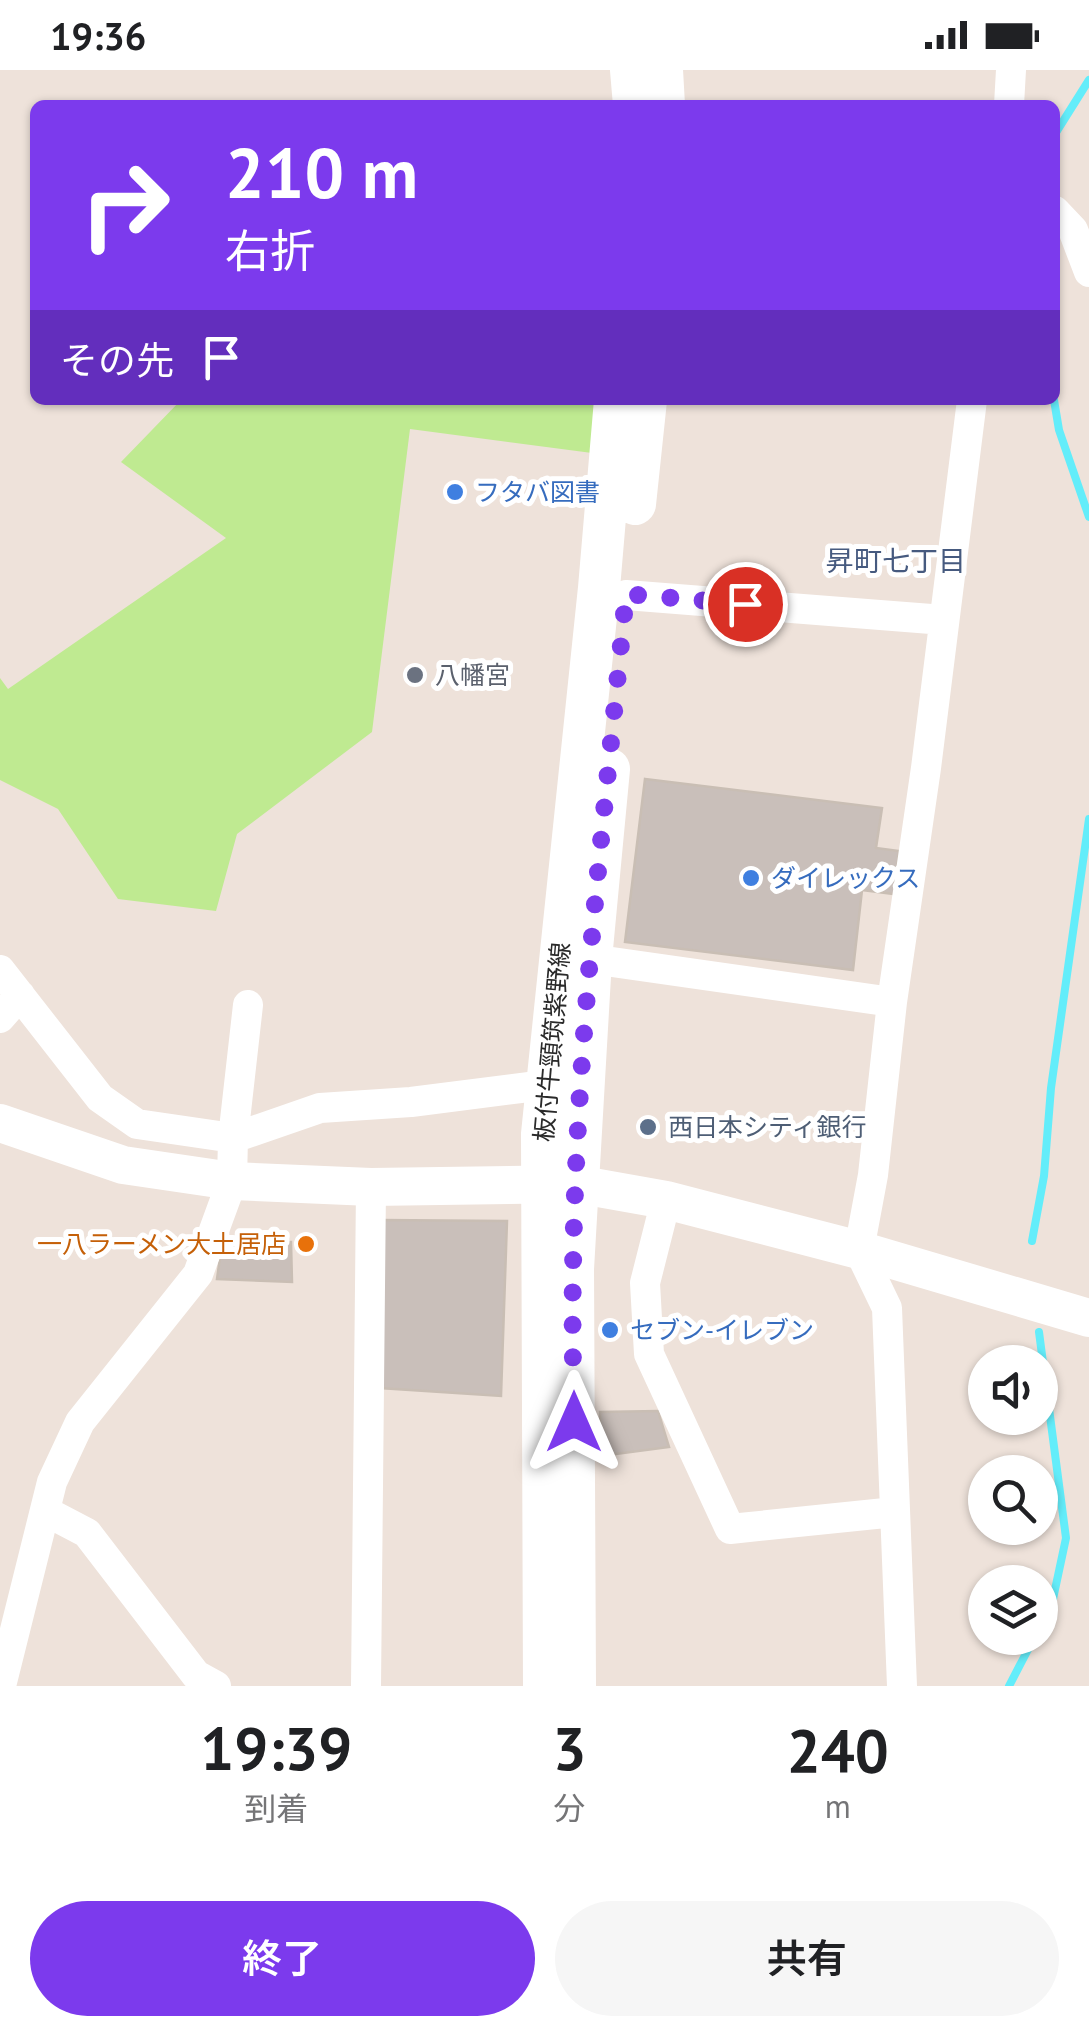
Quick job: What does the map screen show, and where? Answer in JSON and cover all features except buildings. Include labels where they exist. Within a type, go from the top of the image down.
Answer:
[{"type":"main road","points":[[631,70],[634,100]]},
{"type":"main road","points":[[662,70],[664,100]]},
{"type":"main road","name":"板付牛頸筑紫野線","points":[[575,1686],[573,1269],[546,1085],[600,588],[616,405]]},
{"type":"main road","name":"板付牛頸筑紫野線","points":[[544,1686],[559,1183],[591,960],[645,405]]},
{"type":"street","points":[[1009,100],[1011,70]]},
{"type":"street","points":[[1072,218],[1089,272]]},
{"type":"street","points":[[902,1686],[886,1308],[859,1250],[873,1175],[892,1002],[971,405]]},
{"type":"street","points":[[626,594],[944,620]]},
{"type":"street","points":[[591,960],[892,1002]]},
{"type":"street","points":[[0,970],[10,1007],[100,1098],[136,1124],[233,1138],[320,1108],[411,1102],[546,1085]]},
{"type":"street","points":[[1,1686],[52,1482],[80,1422],[198,1274],[232,1181],[248,1005]]},
{"type":"street","points":[[0,1123],[123,1164],[232,1181],[371,1188],[559,1183],[666,1200],[859,1250],[1089,1318]]},
{"type":"street","points":[[366,1686],[371,1188]]},
{"type":"street","points":[[666,1200],[645,1283],[649,1354],[730,1529],[895,1512]]},
{"type":"street","points":[[45,1511],[88,1533],[196,1675],[216,1686]]},
{"type":"green space","points":[[176,405],[596,405],[592,453],[410,429],[372,732],[237,834],[216,911],[118,899],[58,809],[0,780],[0,678],[8,689],[226,538],[121,462]]},
{"type":"waterway","points":[[1060,126],[1089,80]]},
{"type":"waterway","points":[[1055,405],[1059,430],[1089,517]]},
{"type":"waterway","points":[[1032,1241],[1044,1176],[1051,1088],[1089,819]]},
{"type":"waterway","points":[[1039,1332],[1066,1538],[1058,1576]]},
{"type":"waterway","points":[[1009,1686],[1025,1655]]},
{"type":"place","name":"フタバ図書","points":[[455,492]]},
{"type":"place","name":"八幡宮","points":[[415,675]]},
{"type":"place","name":"ダイレックス","points":[[751,878]]},
{"type":"place","name":"西日本シティ銀行","points":[[648,1127]]},
{"type":"place","name":"一八ラーメン大土居店","points":[[306,1244]]},
{"type":"place","name":"セブン-イレブン","points":[[610,1330]]},
{"type":"district","name":"昇町七丁目","points":[[896,560]]},
{"type":"route","points":[[574,1422],[573,1269],[578,1146],[591,960],[626,594],[745,604]]}]
